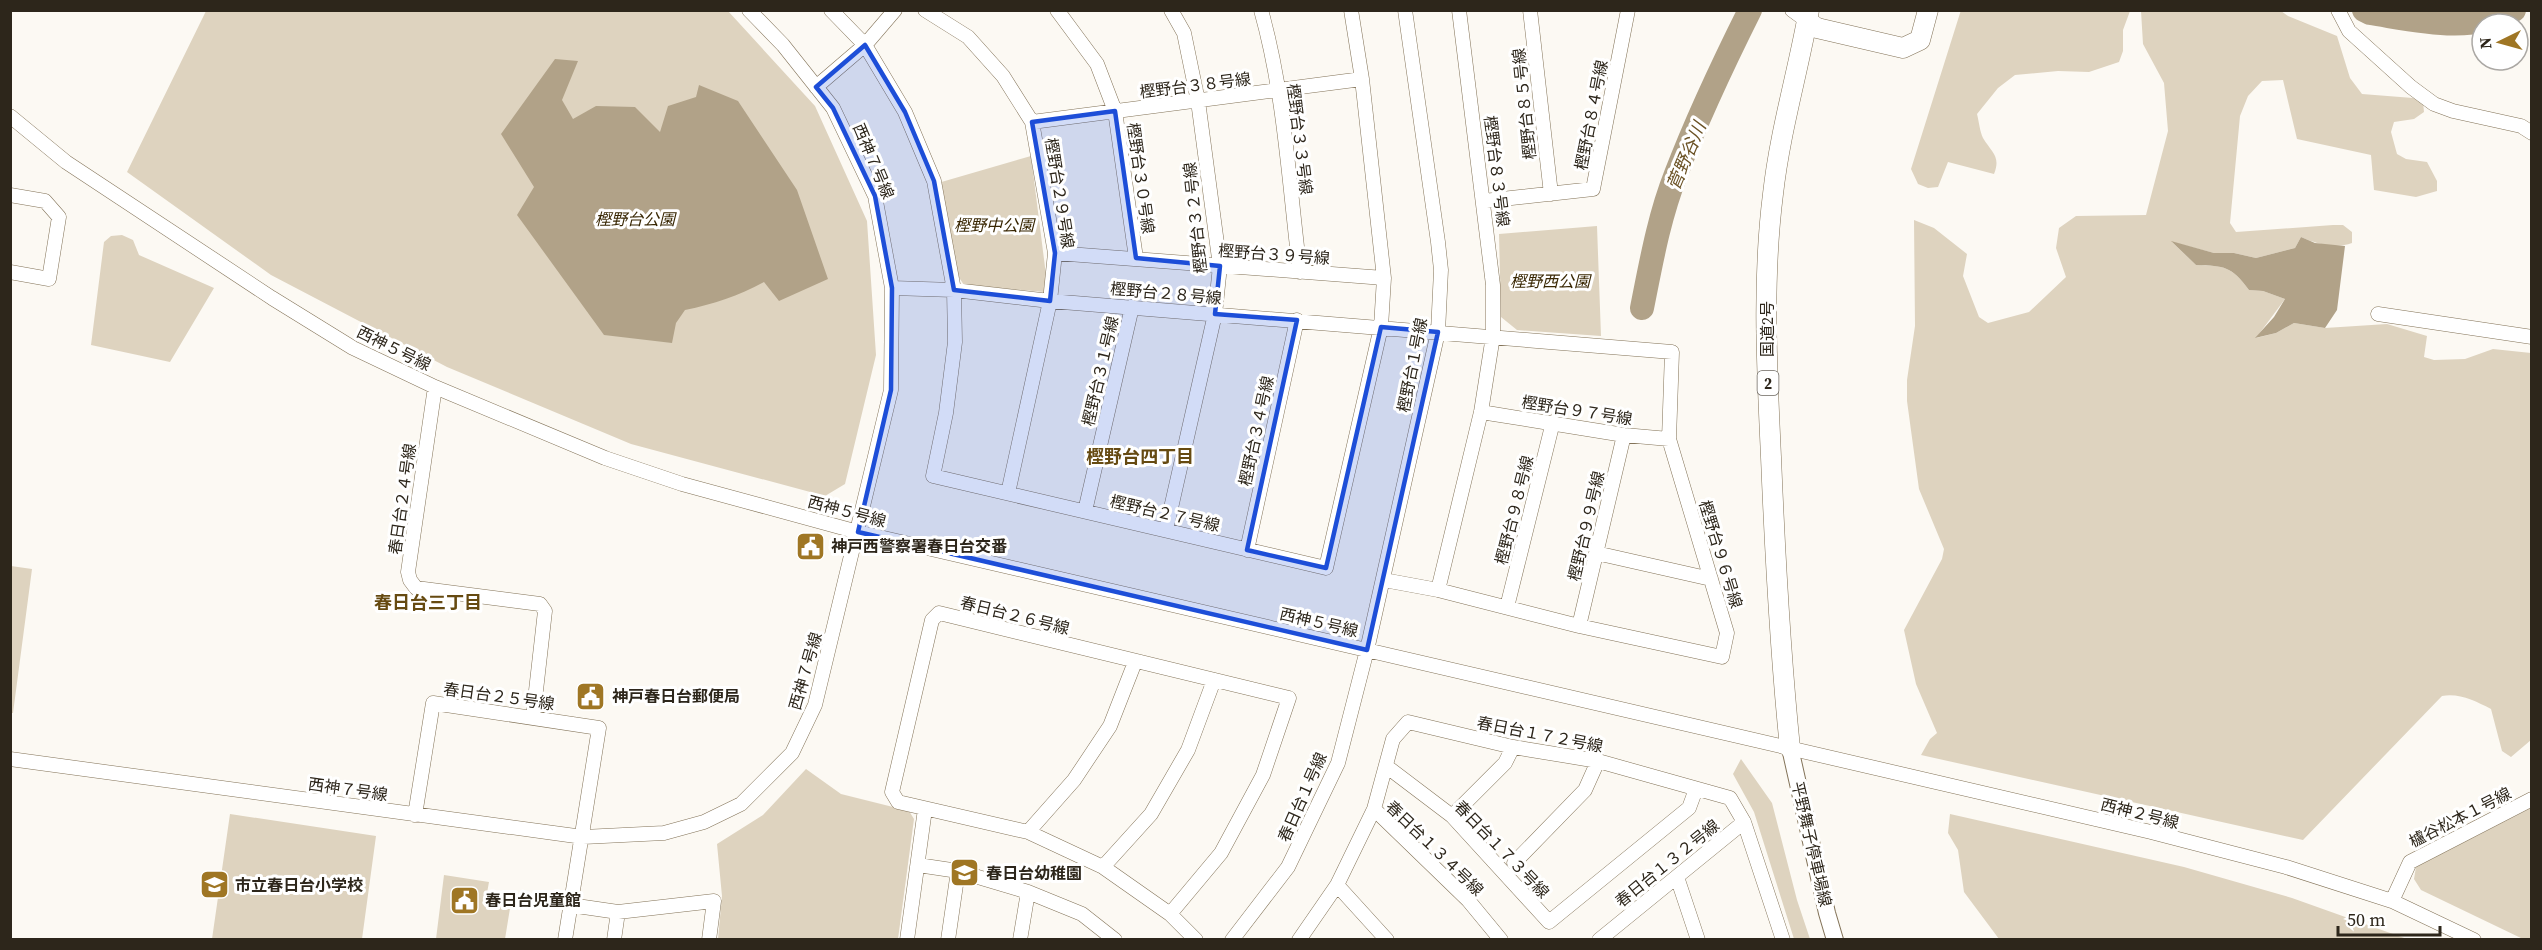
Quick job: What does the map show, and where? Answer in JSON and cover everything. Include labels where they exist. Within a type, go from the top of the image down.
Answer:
[{"type":"highway","name":"国道2号","points":[[1802,13],[1817,28],[1902,48],[1920,40],[1928,10]]},
{"type":"highway","name":"国道2号","points":[[1790,748],[1779,632],[1766,354],[1773,194],[1802,13]]},
{"type":"main road","name":"平野舞子停車場線","points":[[1790,748],[1827,913],[1835,939]]},
{"type":"street","name":"西神７号線","points":[[10,759],[583,837],[664,833],[704,822],[741,804],[792,753],[815,705],[891,390],[892,288],[875,196],[833,108],[783,45],[749,10]]},
{"type":"street","name":"樫野台２７号線","points":[[831,10],[865,45],[905,112],[934,181],[954,290],[955,342],[946,413],[933,476],[1326,568],[1381,327],[1384,278],[1352,10]]},
{"type":"street","points":[[816,87],[865,45],[896,10]]},
{"type":"street","name":"樫野台２９号線","points":[[925,10],[968,37],[1003,76],[1032,122],[1054,253],[1050,301],[1008,493]]},
{"type":"street","name":"樫野台３０号線","points":[[1057,10],[1096,64],[1115,111],[1136,258]]},
{"type":"street","name":"樫野台３２号線","points":[[1166,530],[1215,314],[1220,266],[1198,101],[1185,33],[1172,10]]},
{"type":"street","name":"樫野台３３号線","points":[[1261,10],[1272,50],[1300,272]]},
{"type":"street","name":"樫野台１号線","points":[[1367,650],[1438,332],[1441,270],[1406,10]]},
{"type":"street","points":[[1460,11],[1466,10]]},
{"type":"street","name":"樫野台８５号線","points":[[1530,10],[1551,194]]},
{"type":"street","name":"樫野台８４号線","points":[[1484,201],[1593,189],[1628,10]]},
{"type":"street","name":"樫野台８３号線","points":[[1460,11],[1493,285],[1493,336]]},
{"type":"street","points":[[2338,11],[2349,31],[2411,87],[2434,104],[2453,111],[2521,126],[2532,133]]},
{"type":"street","name":"樫野台３８号線","points":[[1032,122],[1278,92],[1362,79]]},
{"type":"street","name":"西神５号線","points":[[10,116],[66,162],[272,298],[353,348],[435,387],[627,465],[682,484],[858,532],[1790,748]]},
{"type":"street","points":[[10,195],[45,201],[60,217],[50,279],[10,272]]},
{"type":"street","name":"樫野台３９号線","points":[[1054,253],[1384,278]]},
{"type":"street","name":"樫野台２８号線","points":[[892,288],[954,290],[1050,301],[1438,332]]},
{"type":"street","name":"樫野台３１号線","points":[[1085,512],[1132,307]]},
{"type":"street","points":[[2378,314],[2532,337]]},
{"type":"street","name":"樫野台３４号線","points":[[1247,550],[1297,320]]},
{"type":"street","name":"樫野台９６号線","points":[[1384,580],[1438,590],[1579,626],[1722,657],[1728,633],[1669,439],[1672,352],[1438,332]]},
{"type":"street","points":[[1438,590],[1481,412],[1493,336]]},
{"type":"street","name":"春日台２４号線","points":[[435,387],[408,572],[410,580],[416,588],[540,604],[545,610],[533,717]]},
{"type":"street","name":"樫野台９７号線","points":[[1481,412],[1624,435],[1669,439]]},
{"type":"street","name":"樫野台９８号線","points":[[1507,607],[1553,422]]},
{"type":"street","name":"樫野台９９号線","points":[[1579,626],[1624,435]]},
{"type":"street","points":[[1596,553],[1711,579]]},
{"type":"street","name":"春日台２６号線","points":[[1170,914],[1221,853],[1263,775],[1289,698],[939,613],[932,620],[892,792],[898,802],[1028,832],[1103,867],[1170,914],[1197,939]]},
{"type":"street","name":"春日台１号線","points":[[1232,939],[1288,867],[1338,763],[1367,650]]},
{"type":"street","points":[[1028,832],[1074,780],[1110,726],[1135,662]]},
{"type":"street","points":[[1103,867],[1151,814],[1188,750],[1214,680]]},
{"type":"street","name":"春日台２５号線","points":[[415,815],[433,703],[599,728],[583,837]]},
{"type":"street","name":"春日台１７２号線","points":[[1374,809],[1393,739],[1408,722],[1513,747],[1598,762],[1730,798],[1743,822]]},
{"type":"street","points":[[1452,816],[1505,762],[1513,747]]},
{"type":"street","name":"西神２号線","points":[[1790,748],[2151,832],[2286,867],[2392,902],[2474,939]]},
{"type":"street","points":[[1514,863],[1585,790],[1598,762]]},
{"type":"street","name":"春日台１７３号線","points":[[1386,766],[1452,816],[1549,922],[1689,808],[1696,789]]},
{"type":"street","name":"櫨谷松本１号線","points":[[2392,902],[2410,862],[2532,799]]},
{"type":"street","points":[[907,939],[925,808]]},
{"type":"street","name":"春日台１３４号線","points":[[1299,939],[1337,885],[1374,809],[1468,900],[1501,939]]},
{"type":"street","name":"春日台１３２号線","points":[[1605,937],[1743,822],[1784,939]]},
{"type":"street","points":[[565,939],[583,837]]},
{"type":"street","points":[[918,865],[958,871],[1028,892],[1082,914],[1115,939]]},
{"type":"street","points":[[948,939],[958,871]]},
{"type":"street","points":[[1677,877],[1698,939]]},
{"type":"street","points":[[1337,885],[1387,939]]},
{"type":"street","points":[[1020,939],[1028,892]]},
{"type":"street","points":[[570,905],[618,912],[714,901],[709,939]]},
{"type":"street","points":[[614,939],[618,912]]},
{"type":"highlighted area","points":[[865,45],[905,112],[934,181],[954,290],[1050,301],[1055,253],[1032,122],[1115,111],[1136,258],[1220,266],[1215,314],[1297,320],[1247,550],[1326,568],[1381,327],[1438,332],[1367,650],[858,532],[891,390],[892,288],[875,196],[833,108],[816,87]]},
{"type":"green space","points":[[1961,10],[2130,11],[2123,30],[2123,51],[2119,62],[2089,72],[2058,71],[2015,75],[1998,88],[1977,114],[1982,136],[1996,159],[1994,174],[1948,162],[1938,187],[1928,188],[1918,184],[1911,169]]},
{"type":"green space","name":"樫野台公園","points":[[206,11],[728,11],[815,106],[867,221],[876,355],[845,484],[825,496],[631,444],[447,367],[271,275],[127,172]]},
{"type":"green space","points":[[2141,11],[2281,11],[2337,36],[2350,78],[2362,94],[2413,98],[2423,102],[2424,112],[2414,119],[2394,122],[2391,132],[2397,154],[2406,159],[2427,162],[2437,181],[2437,191],[2416,197],[2374,190],[2371,155],[2297,139],[2283,80],[2262,81],[2248,96],[2240,116],[2230,223],[2236,232],[2343,225],[2352,232],[2352,243],[2346,245],[2326,245],[2301,237],[2295,248],[2256,258],[2234,253],[2214,253],[2172,242],[2196,265],[2227,269],[2237,276],[2249,290],[2263,291],[2285,299],[2256,338],[2276,333],[2294,323],[2325,328],[2387,324],[2427,336],[2424,357],[2434,360],[2465,359],[2493,349],[2531,353],[2531,740],[2511,757],[2502,751],[2491,709],[2461,697],[2442,696],[2303,840],[1921,755],[1930,739],[1937,733],[1916,684],[1904,630],[1942,559],[1944,549],[1919,489],[1907,401],[1907,380],[1915,326],[1914,220],[1934,228],[1967,254],[1963,276],[1979,317],[1988,323],[2029,312],[2066,277],[2056,248],[2059,228],[2076,216],[2146,215],[2168,131],[2164,83],[2143,44]]},
{"type":"green space","name":"樫野中公園","points":[[1031,156],[1047,283],[1044,292],[964,285],[958,276],[938,183]]},
{"type":"green space","name":"樫野西公園","points":[[1597,226],[1601,336],[1517,330],[1501,317],[1499,234]]},
{"type":"green space","points":[[122,235],[133,240],[139,255],[214,288],[170,362],[91,345],[104,242],[111,236]]},
{"type":"green space","points":[[11,566],[32,569],[13,713],[10,713]]},
{"type":"green space","points":[[1741,759],[1772,803],[1797,900],[1810,939],[1794,939],[1754,812],[1733,774]]},
{"type":"green space","points":[[806,769],[841,794],[909,811],[914,819],[898,939],[718,939],[722,896],[717,844],[763,815]]},
{"type":"green space","points":[[2531,808],[2531,939],[2523,939],[2421,890],[2414,879],[2416,867]]},
{"type":"green space","points":[[230,814],[376,836],[362,939],[212,939]]},
{"type":"green space","points":[[1950,814],[2184,867],[2292,898],[2407,939],[1999,939],[1964,892],[1958,850],[1948,833]]},
{"type":"green space","points":[[444,875],[489,882],[487,893],[512,896],[505,939],[436,939]]},
{"type":"shaded area","points":[[555,59],[578,61],[562,100],[573,119],[596,106],[635,107],[660,132],[668,106],[696,97],[699,85],[738,101],[797,190],[828,279],[779,301],[764,282],[726,299],[685,310],[676,323],[672,343],[604,335],[517,215],[534,187],[501,134]]},
{"type":"shaded area","points":[[2301,237],[2315,243],[2345,246],[2337,310],[2325,328],[2294,323],[2276,333],[2255,338],[2274,317],[2285,299],[2263,291],[2249,290],[2237,276],[2227,269],[2196,265],[2171,241],[2214,253],[2234,253],[2256,258],[2295,248]]},
{"type":"waterway","name":"菅野谷川","points":[[1642,308],[1656,240],[1670,190],[1720,71],[1750,10]]},
{"type":"waterway","name":"菅野谷川","points":[[2364,10],[2370,13],[2443,23],[2480,22],[2514,10]]},
{"type":"place","name":"神戸西警察署春日台交番","points":[[810,546]]},
{"type":"place","name":"神戸春日台郵便局","points":[[591,696]]},
{"type":"place","name":"春日台幼稚園","points":[[965,873]]},
{"type":"place","name":"市立春日台小学校","points":[[214,885]]},
{"type":"place","name":"春日台児童館","points":[[464,900]]},
{"type":"district","name":"樫野台四丁目","points":[[1140,456]]},
{"type":"district","name":"春日台三丁目","points":[[428,602]]}]
